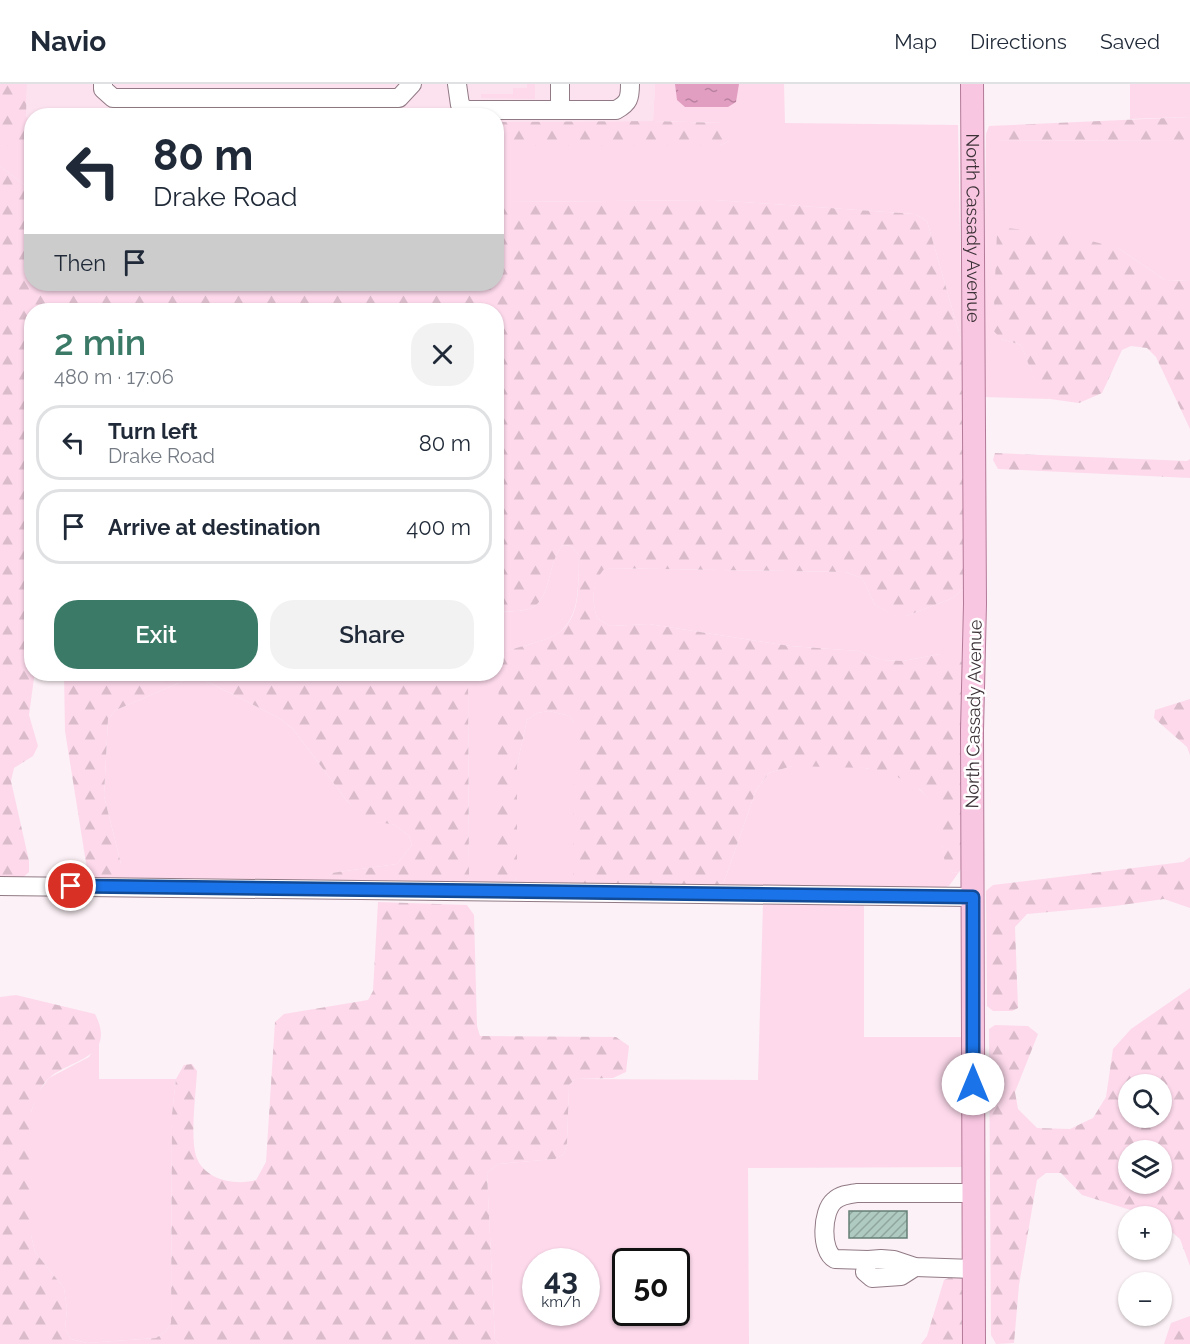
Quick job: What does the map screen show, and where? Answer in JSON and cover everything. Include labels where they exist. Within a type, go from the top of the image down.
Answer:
[{"type":"main road","name":"North Cassady Avenue","points":[[972,84],[975,604],[972,730],[974,1344]]},
{"type":"street","points":[[103,84],[104,89],[113,98],[213,91],[399,98],[412,84]]},
{"type":"street","points":[[457,84],[460,105],[464,108]]},
{"type":"street","points":[[560,84],[560,110]]},
{"type":"street","points":[[504,110],[616,110],[625,105],[630,98],[630,84]]},
{"type":"street","points":[[0,886],[973,897]]},
{"type":"street","points":[[974,1193],[857,1193],[840,1196],[826,1214],[825,1245],[827,1251],[835,1259],[894,1260],[915,1267],[974,1269]]},
{"type":"shaded area","points":[[27,84],[655,84],[653,121],[504,122],[504,108],[26,108]]},
{"type":"green space","points":[[0,84],[27,84],[26,108],[24,108],[24,144],[0,146]]},
{"type":"green space","points":[[527,84],[535,84],[535,99],[481,98],[481,94],[513,94],[513,88],[527,88]]},
{"type":"green space","points":[[655,84],[784,84],[785,123],[958,125],[962,343],[927,221],[915,214],[714,200],[504,202],[504,146],[719,146],[729,141],[724,123],[653,121]]},
{"type":"green space","points":[[1130,84],[1190,84],[1190,117],[1130,119]]},
{"type":"green space","points":[[1190,117],[1190,141],[990,140],[986,134],[989,126]]},
{"type":"green space","points":[[504,122],[724,123],[730,129],[729,141],[719,146],[504,146]]},
{"type":"green space","points":[[986,134],[991,140],[1190,141],[1190,281],[1165,280],[1118,248],[1001,339],[1021,345],[1039,390],[1050,399],[983,397]]},
{"type":"green space","points":[[24,144],[24,185],[0,166],[0,146]]},
{"type":"green space","points":[[0,166],[24,185],[24,291],[504,291],[504,202],[714,200],[915,214],[927,221],[962,343],[964,588],[953,598],[906,616],[896,616],[875,605],[862,578],[845,572],[605,568],[595,586],[594,605],[597,618],[610,626],[649,624],[790,646],[859,651],[881,660],[903,661],[940,654],[954,655],[965,665],[965,864],[959,872],[953,873],[945,864],[937,810],[921,790],[894,775],[866,768],[792,766],[769,773],[756,790],[724,882],[713,887],[584,888],[573,881],[574,724],[570,716],[549,711],[537,713],[527,720],[517,765],[517,877],[511,886],[500,886],[495,874],[499,681],[504,681],[504,651],[555,635],[564,628],[575,610],[578,576],[578,554],[571,546],[563,545],[554,561],[546,590],[536,605],[525,610],[504,612],[504,303],[24,303],[24,681],[34,681],[29,715],[38,746],[33,756],[14,768],[11,781],[29,861],[29,872],[19,881],[0,881]]},
{"type":"green space","points":[[1007,228],[1068,235],[1118,248],[1165,280],[1190,281],[1190,429],[1156,357],[1147,348],[1131,346],[1122,350],[1102,393],[1079,403],[1050,399],[1039,391],[1021,345],[1001,339],[993,330],[997,232]]},
{"type":"green space","points":[[995,453],[1187,461],[1190,459],[1190,478],[998,469],[993,460]]},
{"type":"green space","points":[[563,545],[571,546],[578,554],[577,598],[571,618],[565,627],[552,637],[504,651],[504,612],[525,610],[536,605],[546,590],[558,552]]},
{"type":"green space","points":[[604,568],[845,572],[862,578],[875,605],[897,616],[906,616],[953,598],[964,588],[965,665],[940,654],[903,661],[881,660],[859,651],[790,646],[649,624],[610,626],[597,618],[594,605],[595,586]]},
{"type":"green space","points":[[64,681],[183,681],[116,710],[108,719],[104,796],[121,864],[121,878],[108,882],[93,880],[87,869],[65,731]]},
{"type":"green space","points":[[183,681],[206,681],[279,718],[293,729],[347,801],[363,818],[395,825],[409,836],[412,845],[397,864],[331,873],[323,880],[333,885],[108,882],[121,878],[121,864],[104,796],[108,719],[116,710]]},
{"type":"green space","points":[[206,681],[468,681],[469,878],[463,886],[333,885],[322,880],[331,873],[397,864],[412,845],[409,836],[395,825],[363,819],[293,729],[279,718]]},
{"type":"green space","points":[[468,681],[502,681],[500,886],[463,886],[469,878]]},
{"type":"green space","points":[[1190,699],[1190,755],[1187,747],[1154,718],[1155,710]]},
{"type":"green space","points":[[549,711],[570,716],[574,724],[584,888],[511,886],[517,877],[517,765],[527,720],[537,713]]},
{"type":"green space","points":[[792,766],[864,768],[882,771],[914,785],[937,810],[945,859],[953,873],[959,872],[949,886],[936,890],[713,887],[724,882],[756,790],[769,773]]},
{"type":"green space","points":[[1190,857],[1190,908],[1164,899],[1027,914],[1015,927],[1018,1008],[1012,1011],[993,1011],[987,1006],[986,891],[993,885],[1183,862]]},
{"type":"green space","points":[[378,902],[467,905],[474,915],[477,1026],[480,1036],[616,1037],[629,1046],[626,1072],[613,1078],[575,1079],[569,1085],[567,1143],[564,1154],[555,1159],[498,1164],[487,1173],[495,1340],[499,1344],[0,1344],[0,997],[16,995],[95,1014],[100,1029],[100,1040],[96,1049],[48,1079],[40,1090],[31,1112],[31,1235],[35,1252],[64,1288],[67,1309],[65,1329],[71,1339],[87,1343],[156,1338],[166,1331],[171,1323],[172,1114],[176,1079],[184,1065],[192,1064],[197,1071],[193,1137],[196,1156],[200,1164],[213,1176],[221,1179],[239,1182],[256,1180],[266,1162],[275,1022],[284,1014],[368,1000],[373,991]]},
{"type":"green space","points":[[763,904],[864,904],[864,1037],[965,1037],[964,1167],[748,1168],[749,1344],[499,1344],[495,1340],[487,1173],[498,1164],[555,1159],[564,1154],[567,1143],[569,1085],[575,1079],[758,1080]]},
{"type":"green space","points":[[1190,988],[1190,1266],[1180,1239],[1172,1232],[1172,1206],[1118,1206],[1082,1195],[1061,1173],[1046,1173],[1037,1180],[1019,1285],[1014,1343],[996,1344],[991,1335],[989,1029],[995,1025],[1028,1026],[1038,1034],[1015,1092],[1018,1109],[1037,1128],[1070,1129],[1093,1118],[1106,1097],[1113,1049],[1131,1029]]},
{"type":"green space","points":[[99,1041],[99,1079],[176,1079],[172,1114],[171,1323],[166,1331],[156,1338],[87,1343],[71,1339],[65,1329],[67,1309],[64,1288],[35,1252],[31,1235],[31,1112],[37,1094],[49,1078],[89,1057]]},
{"type":"green space","points":[[955,1275],[963,1279],[963,1344],[921,1344],[927,1336],[944,1280]]},
{"type":"green space","points":[[1190,1316],[1190,1344],[1164,1344],[1172,1323]]},
{"type":"water","points":[[675,84],[739,84],[736,102],[728,107],[685,107],[677,100]]},
{"type":"building","points":[[849,1211],[907,1211],[907,1238],[849,1238]]},
{"type":"route","points":[[71,886],[973,897],[973,1084]]}]
